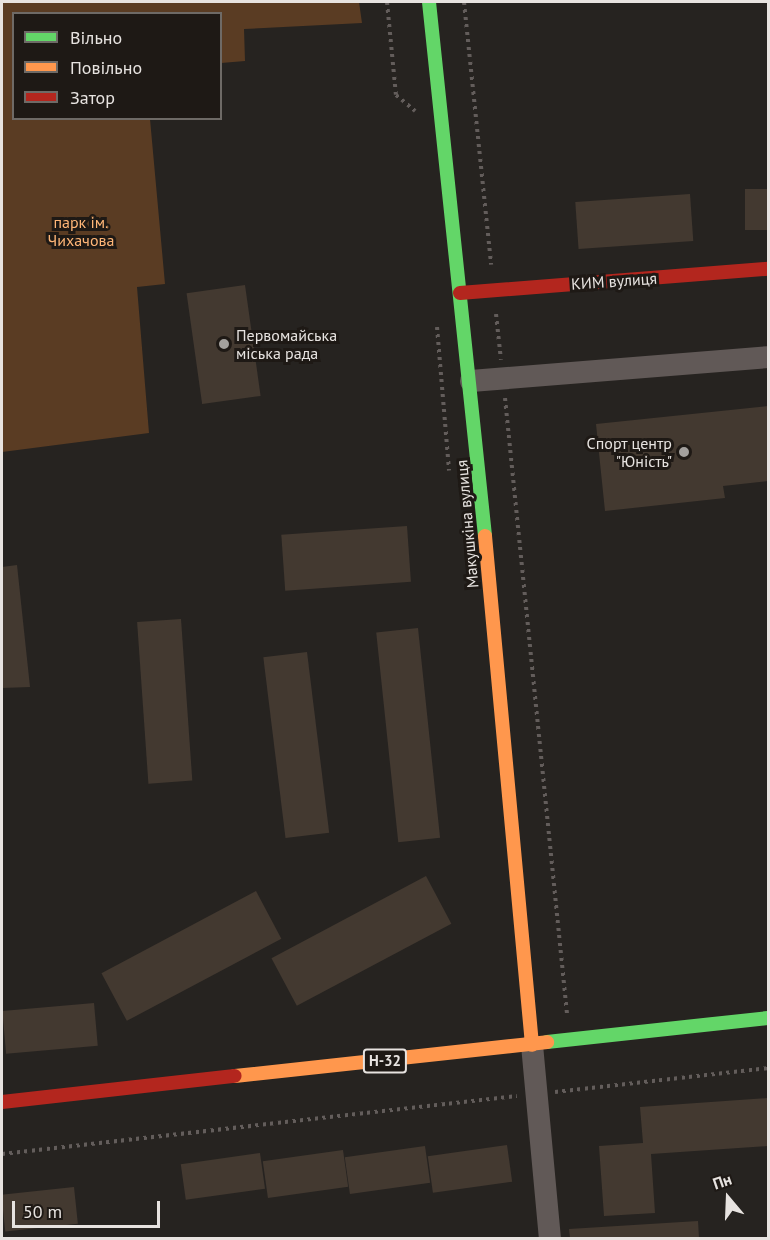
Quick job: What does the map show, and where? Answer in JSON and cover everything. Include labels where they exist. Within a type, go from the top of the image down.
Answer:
[{"type":"street","name":"Макушкіна вулиця","points":[[429,2],[471,381],[532,1045]]},
{"type":"street","name":"КИМ вулиця","points":[[460,293],[768,269]]},
{"type":"street","points":[[471,381],[768,357]]},
{"type":"street","name":"Н-32","points":[[2,1102],[768,1018]]},
{"type":"street","points":[[532,1045],[550,1239]]},
{"type":"path","points":[[387,2],[396,95],[415,110],[417,120]]},
{"type":"path","points":[[464,2],[568,1021]]},
{"type":"path","points":[[436,321],[449,471]]},
{"type":"path","points":[[550,1092],[768,1068]]},
{"type":"path","points":[[2,1154],[527,1095]]},
{"type":"green space","name":"парк ім. Чихачова","points":[[2,2],[359,2],[362,23],[244,29],[245,61],[222,63],[222,12],[12,12],[12,120],[150,120],[165,284],[137,287],[149,433],[2,452]]},
{"type":"building","points":[[745,189],[768,189],[768,230],[745,230]]},
{"type":"building","points":[[690,194],[693,241],[579,249],[575,202]]},
{"type":"building","name":"Первомайська міська рада","points":[[245,285],[261,396],[202,404],[187,293]]},
{"type":"building","name":"Спорт центр \"Юність\"","points":[[768,406],[768,481],[723,486],[725,498],[605,511],[596,424]]},
{"type":"building","points":[[407,526],[411,582],[285,591],[281,535]]},
{"type":"building","points":[[17,565],[30,687],[2,688],[2,567]]},
{"type":"building","points":[[181,619],[192,781],[148,784],[137,622]]},
{"type":"building","points":[[418,628],[440,838],[398,842],[376,632]]},
{"type":"building","points":[[307,652],[329,833],[286,838],[263,657]]},
{"type":"building","points":[[426,876],[451,924],[297,1006],[271,958]]},
{"type":"building","points":[[256,891],[281,939],[127,1021],[101,973]]},
{"type":"building","points":[[94,1003],[98,1046],[6,1054],[2,1011]]},
{"type":"building","points":[[768,1098],[768,1146],[651,1154],[655,1213],[604,1216],[599,1146],[643,1143],[640,1107]]},
{"type":"building","points":[[507,1145],[512,1182],[433,1193],[428,1156]]},
{"type":"building","points":[[425,1146],[430,1183],[350,1194],[345,1157]]},
{"type":"building","points":[[343,1150],[348,1187],[268,1198],[263,1161]]},
{"type":"building","points":[[260,1153],[265,1189],[186,1200],[181,1164]]},
{"type":"building","points":[[74,1187],[78,1224],[5,1231],[2,1195]]},
{"type":"building","points":[[698,1221],[699,1238],[570,1238],[569,1229]]},
{"type":"traffic: fast","points":[[429,2],[485,536]]},
{"type":"traffic: fast","points":[[547,1042],[768,1018]]},
{"type":"traffic: slow","points":[[485,536],[532,1045]]},
{"type":"traffic: slow","points":[[235,1076],[547,1042]]},
{"type":"traffic: jam","points":[[460,293],[768,269]]},
{"type":"traffic: jam","points":[[2,1102],[235,1076]]},
{"type":"place","name":"Первомайська міська рада","points":[[224,344]]},
{"type":"place","name":"Спорт центр \"Юність\"","points":[[684,452]]}]
